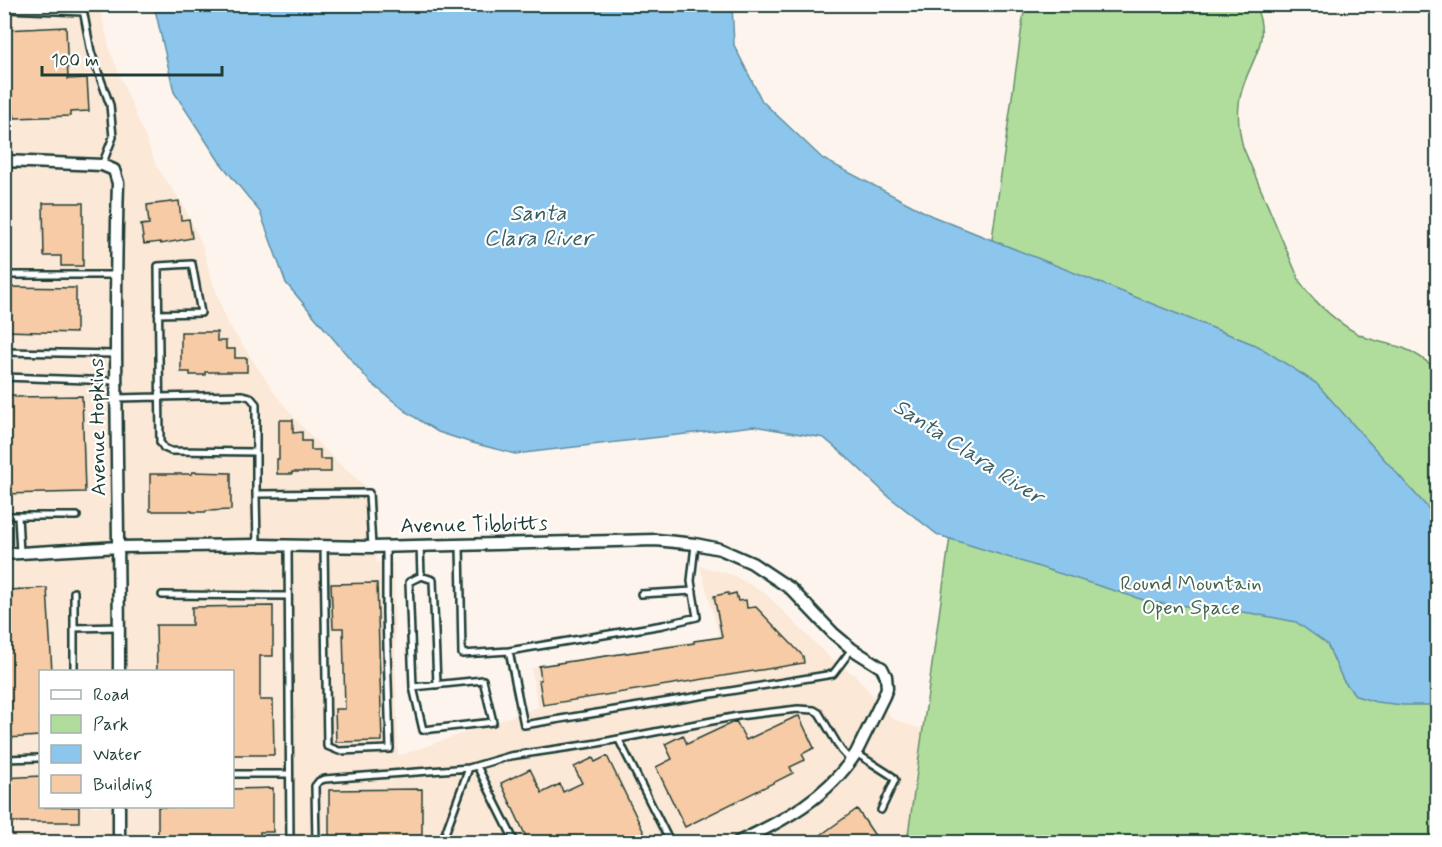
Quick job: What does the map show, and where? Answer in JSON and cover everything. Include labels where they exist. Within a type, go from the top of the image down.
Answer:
[{"type":"street","points":[[4,161],[102,165]]},
{"type":"street","name":"Avenue Hopkins","points":[[102,165],[114,170],[118,183],[115,275],[119,670]]},
{"type":"street","name":"Avenue Tibbitts","points":[[4,554],[119,547],[257,545],[386,547],[656,540],[720,549],[752,563],[791,589],[833,633],[852,649],[882,668],[886,676],[887,688],[854,757]]},
{"type":"street","points":[[742,842],[799,810],[828,787],[854,757]]},
{"type":"street","points":[[119,808],[119,843]]},
{"type":"lane","points":[[82,4],[91,52],[110,105],[113,137],[102,165]]},
{"type":"lane","points":[[4,9],[83,12]]},
{"type":"lane","points":[[158,314],[201,313],[192,264],[158,266],[158,314],[160,442],[164,448],[171,451],[256,452]]},
{"type":"lane","points":[[4,275],[115,275]]},
{"type":"lane","points":[[4,352],[116,354]]},
{"type":"lane","points":[[4,377],[116,381]]},
{"type":"lane","points":[[117,399],[242,395],[250,398],[256,404],[257,545]]},
{"type":"lane","points":[[256,494],[369,493],[372,547]]},
{"type":"lane","points":[[4,516],[77,516]]},
{"type":"lane","points":[[18,516],[20,553]]},
{"type":"lane","points":[[460,545],[462,654],[509,651],[663,625],[696,617],[691,581],[695,544]]},
{"type":"lane","points":[[288,546],[290,843]]},
{"type":"lane","points":[[324,546],[327,746],[339,751],[390,750],[386,547]]},
{"type":"lane","points":[[420,546],[421,576]]},
{"type":"lane","points":[[413,687],[437,685],[483,680],[493,722],[423,730],[413,687],[409,582],[421,576],[433,580],[437,685]]},
{"type":"lane","points":[[641,594],[693,591]]},
{"type":"lane","points":[[74,592],[74,670]]},
{"type":"lane","points":[[162,595],[288,596]]},
{"type":"lane","points":[[74,628],[119,627]]},
{"type":"lane","points":[[509,651],[524,725],[834,675],[852,649]]},
{"type":"lane","points":[[316,843],[315,786],[319,781],[325,779],[469,768],[510,756],[619,740],[738,716],[798,709],[814,710],[819,713],[841,750],[892,776],[894,780],[881,810]]},
{"type":"lane","points":[[619,740],[670,843]]},
{"type":"lane","points":[[4,759],[39,758]]},
{"type":"lane","points":[[477,766],[515,843]]},
{"type":"lane","points":[[442,843],[469,768]]},
{"type":"lane","points":[[234,774],[289,774]]},
{"type":"shaded area","points":[[5,5],[99,5],[110,51],[157,167],[184,206],[202,244],[226,320],[276,395],[305,430],[376,495],[376,562],[393,563],[398,756],[538,707],[531,668],[719,636],[700,566],[733,575],[766,594],[830,658],[856,676],[893,719],[927,731],[914,776],[907,842],[5,842]]},
{"type":"green space","name":"Round Mountain Open Space","points":[[1025,5],[1255,5],[1260,18],[1261,40],[1240,97],[1238,118],[1240,133],[1243,147],[1300,282],[1321,306],[1348,328],[1367,338],[1408,350],[1437,370],[1437,842],[907,842]]},
{"type":"water","name":"Santa Clara River","points":[[154,5],[732,5],[734,45],[762,101],[823,159],[932,216],[1258,346],[1316,383],[1437,518],[1437,705],[1376,702],[1356,696],[1343,680],[1327,644],[1296,622],[1250,613],[1150,602],[938,535],[888,496],[824,438],[754,426],[515,454],[438,432],[408,413],[370,382],[286,283],[260,212],[219,161],[174,92]]},
{"type":"building","points":[[66,27],[68,79],[87,78],[89,111],[70,112],[70,116],[15,118],[14,114],[4,114],[4,30]]},
{"type":"building","points":[[179,201],[181,220],[189,219],[192,238],[161,244],[160,242],[144,244],[141,225],[149,224],[147,205]]},
{"type":"building","points":[[43,203],[83,203],[83,266],[61,266],[61,256],[44,256]]},
{"type":"building","points":[[4,287],[76,288],[76,333],[4,331]]},
{"type":"building","points":[[181,332],[217,332],[217,341],[226,341],[226,349],[235,349],[235,358],[247,358],[247,372],[205,372],[205,375],[190,375],[190,372],[181,372]]},
{"type":"building","points":[[4,395],[15,395],[15,397],[82,396],[85,492],[4,494]]},
{"type":"building","points":[[279,420],[293,420],[293,433],[302,432],[302,441],[311,441],[311,450],[320,450],[320,459],[331,459],[331,472],[277,474]]},
{"type":"building","points":[[192,472],[231,473],[231,510],[150,511],[150,474],[192,474]]},
{"type":"building","points":[[377,583],[382,741],[336,742],[335,709],[345,709],[343,628],[333,628],[331,584]]},
{"type":"building","points":[[47,588],[52,670],[39,670],[39,736],[7,738],[6,715],[4,715],[4,592]]},
{"type":"building","points":[[728,593],[728,595],[736,593],[738,601],[746,600],[747,608],[756,607],[803,656],[804,663],[543,705],[539,666],[722,637],[714,596]]},
{"type":"building","points":[[273,606],[273,656],[260,656],[260,700],[273,700],[274,755],[234,755],[234,670],[157,670],[156,625],[192,625],[192,607]]},
{"type":"building","points":[[799,716],[814,748],[802,754],[805,760],[790,767],[793,773],[685,827],[656,767],[672,759],[665,744],[683,735],[687,744],[736,721],[746,740]]},
{"type":"building","points":[[607,756],[649,843],[529,843],[501,783],[530,769],[542,793],[560,784],[563,792],[582,783],[574,767],[593,758],[595,762]]},
{"type":"building","points":[[39,776],[39,808],[79,808],[79,822],[4,822],[4,778]]},
{"type":"building","points":[[273,788],[273,832],[260,832],[260,843],[158,843],[158,808],[234,808],[234,789]]},
{"type":"building","points":[[422,789],[422,843],[329,843],[329,790]]},
{"type":"building","points":[[857,809],[880,843],[810,843],[829,829]]}]
